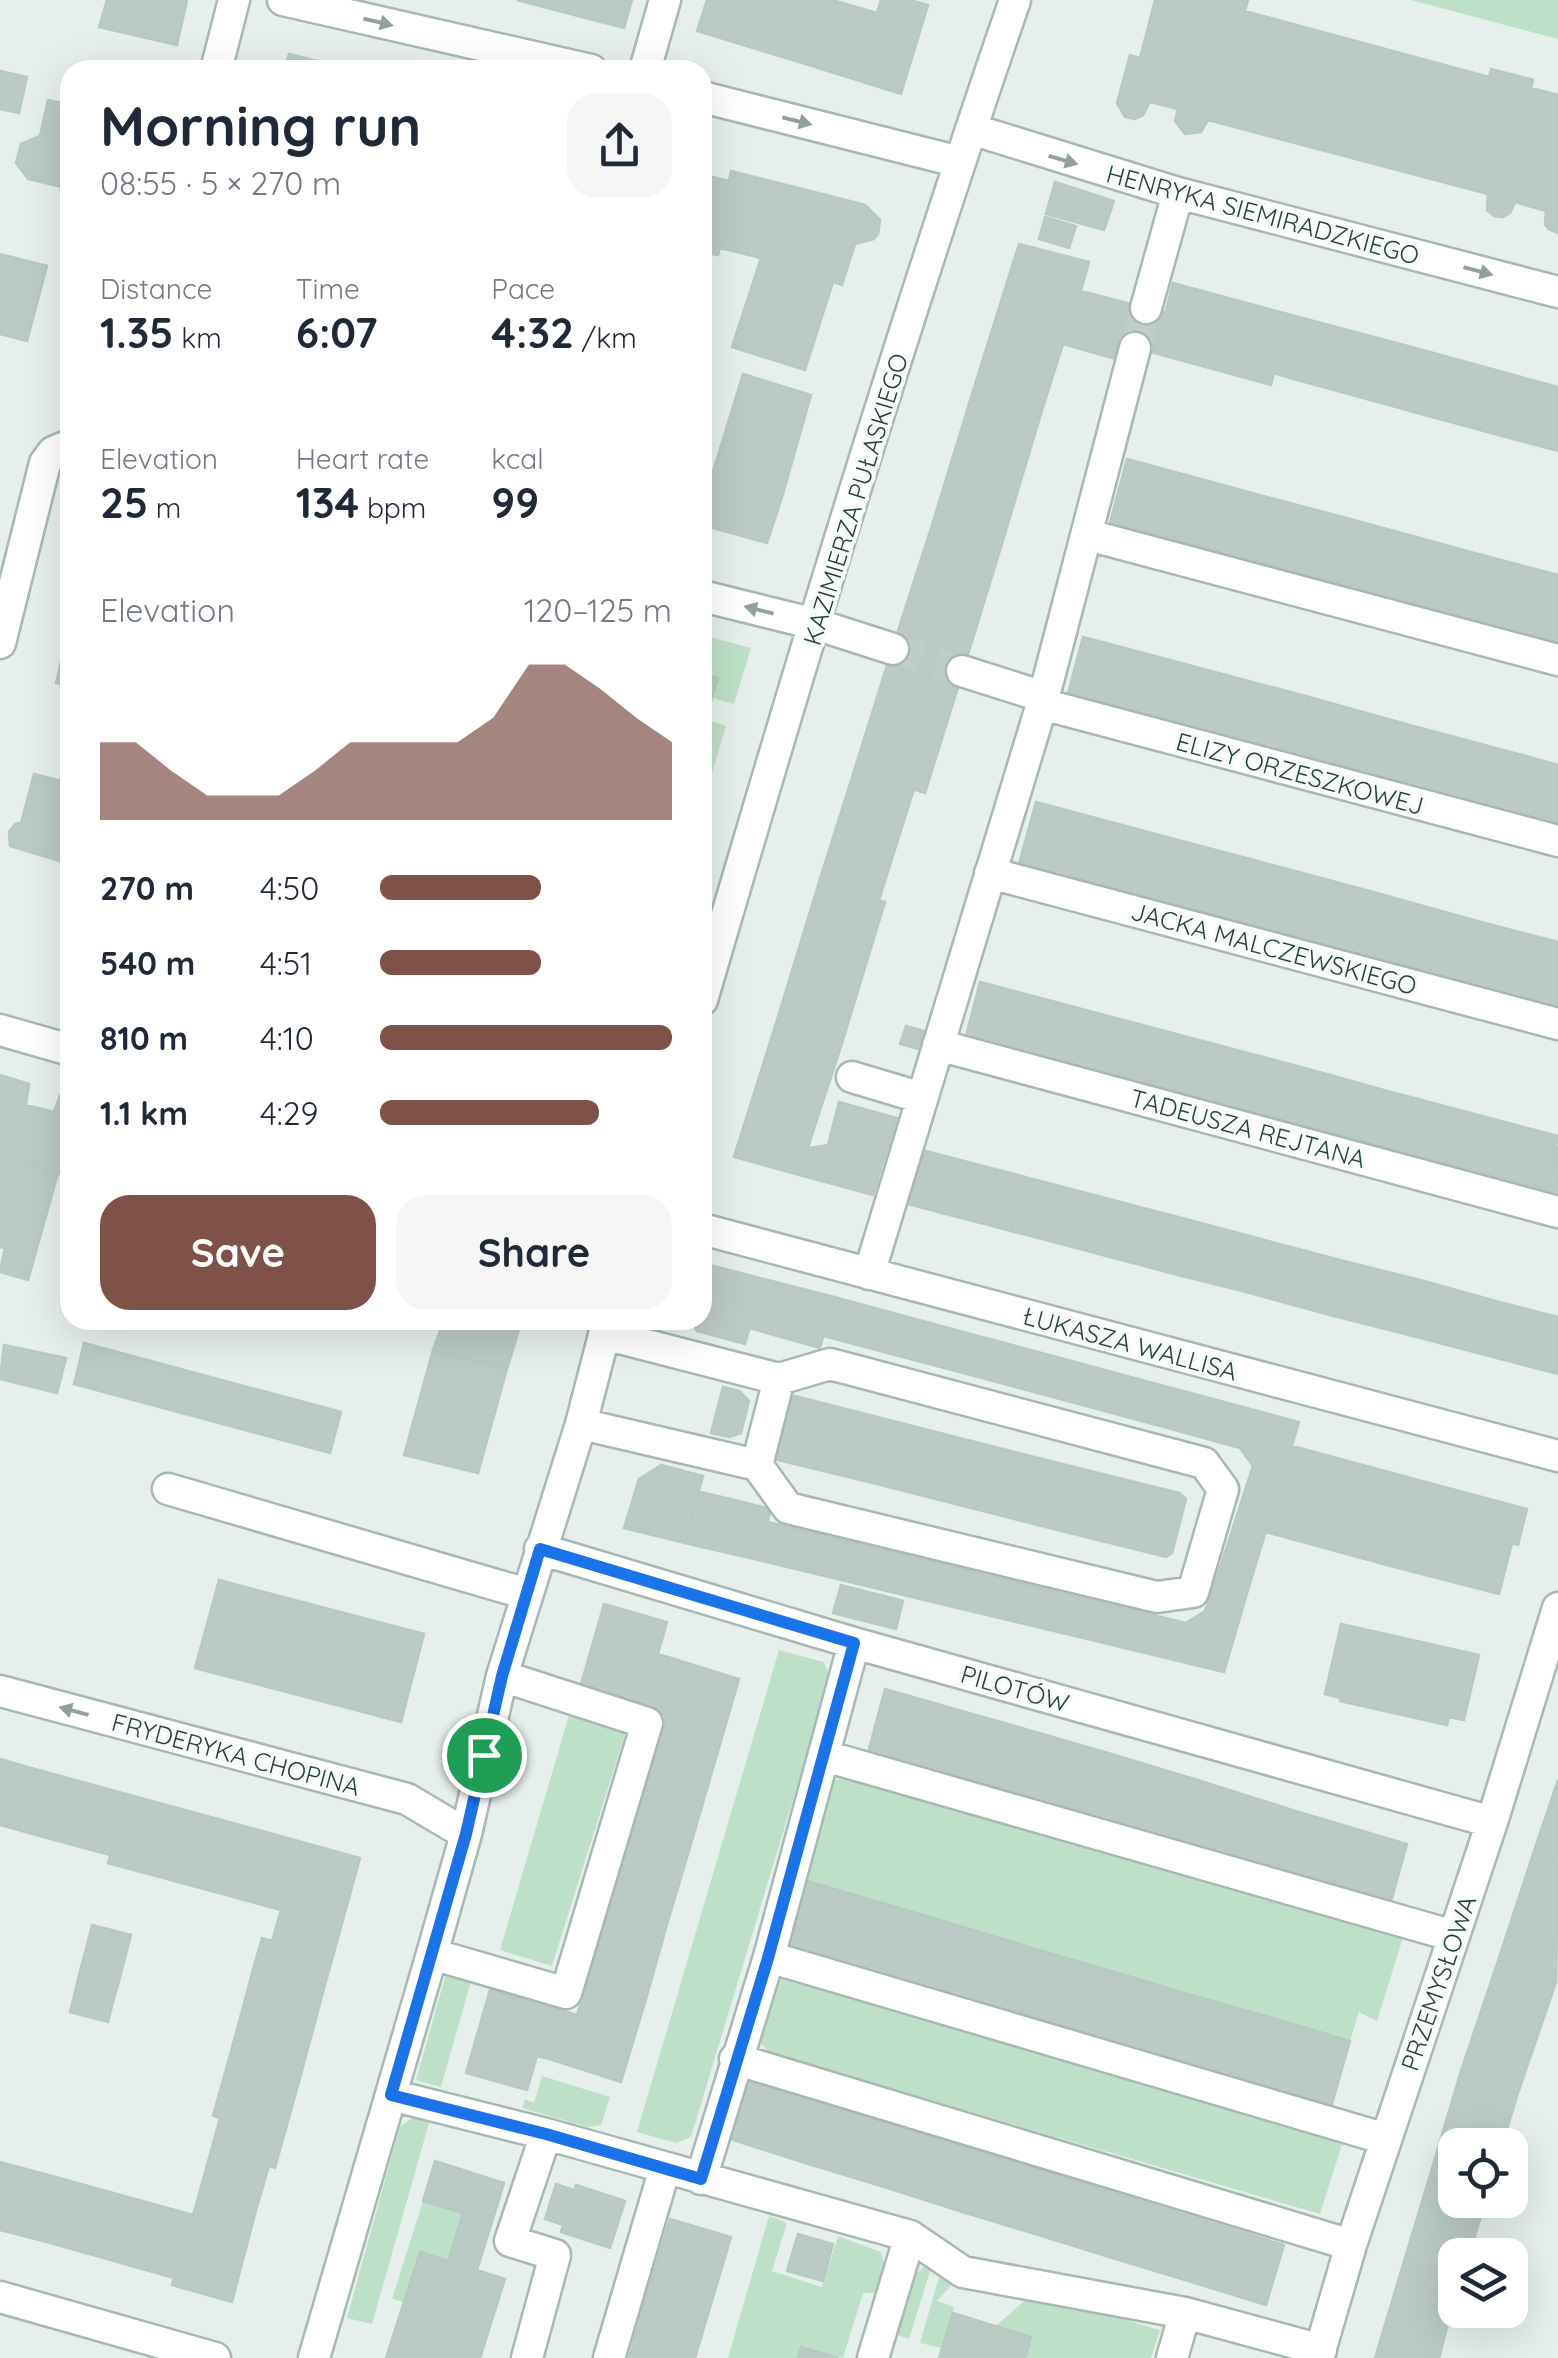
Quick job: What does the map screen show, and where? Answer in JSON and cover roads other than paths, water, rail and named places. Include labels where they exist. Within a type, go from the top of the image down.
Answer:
[{"type":"street","points":[[219,60],[234,0]]},
{"type":"street","points":[[284,0],[546,60]]},
{"type":"street","points":[[649,60],[665,0]]},
{"type":"street","name":"KAZIMIERZA PUŁASKIEGO","points":[[712,966],[814,624],[1015,0]]},
{"type":"street","points":[[712,100],[960,162]]},
{"type":"street","name":"HENRYKA SIEMIRADZKIEGO","points":[[970,130],[1178,193],[1558,292]]},
{"type":"street","points":[[1146,308],[1178,193]]},
{"type":"street","points":[[870,1274],[1043,701],[1136,348]]},
{"type":"street","points":[[0,643],[45,463],[60,449]]},
{"type":"street","points":[[1088,535],[1558,660]]},
{"type":"street","points":[[712,598],[893,649]]},
{"type":"street","name":"ELIZY ORZESZKOWEJ","points":[[962,671],[1043,701],[1558,841]]},
{"type":"street","name":"JACKA MALCZEWSKIEGO","points":[[990,873],[1558,1024]]},
{"type":"street","points":[[0,1030],[60,1047]]},
{"type":"street","name":"TADEUSZA REJTANA","points":[[938,1045],[1558,1212]]},
{"type":"street","points":[[852,1077],[922,1098]]},
{"type":"street","name":"ŁUKASZA WALLISA","points":[[712,1233],[1558,1456]]},
{"type":"street","points":[[314,2358],[466,1834],[502,1676],[581,1424],[605,1330]]},
{"type":"street","points":[[581,1424],[757,1465],[788,1508],[1157,1598],[1193,1592],[1223,1488],[1204,1463],[830,1364],[778,1380],[616,1330]]},
{"type":"street","points":[[757,1465],[778,1380]]},
{"type":"street","points":[[168,1489],[527,1594]]},
{"type":"street","name":"PILOTÓW","points":[[540,1549],[854,1643],[1492,1822]]},
{"type":"street","name":"PRZEMYSŁOWA","points":[[1320,2354],[1558,1608]]},
{"type":"street","points":[[701,2179],[768,1958],[854,1643]]},
{"type":"street","points":[[432,1954],[566,1994],[647,1723],[502,1676]]},
{"type":"street","name":"FRYDERYKA CHOPINA","points":[[0,1691],[407,1799],[466,1834]]},
{"type":"street","points":[[825,1756],[1454,1936]]},
{"type":"street","points":[[768,1958],[1386,2139]]},
{"type":"street","points":[[735,2059],[1352,2244]]},
{"type":"street","points":[[391,2095],[546,2134],[910,2236],[963,2272],[1186,2313],[1320,2354]]},
{"type":"street","points":[[527,2358],[555,2255],[510,2241],[546,2134]]},
{"type":"street","points":[[609,2358],[664,2168]]},
{"type":"street","points":[[873,2358],[910,2236]]},
{"type":"street","points":[[0,2297],[215,2358]]},
{"type":"street","points":[[1172,2358],[1186,2313]]},
{"type":"tunnel","points":[[1135,348],[1146,308]]},
{"type":"tunnel","points":[[893,649],[962,671]]}]
